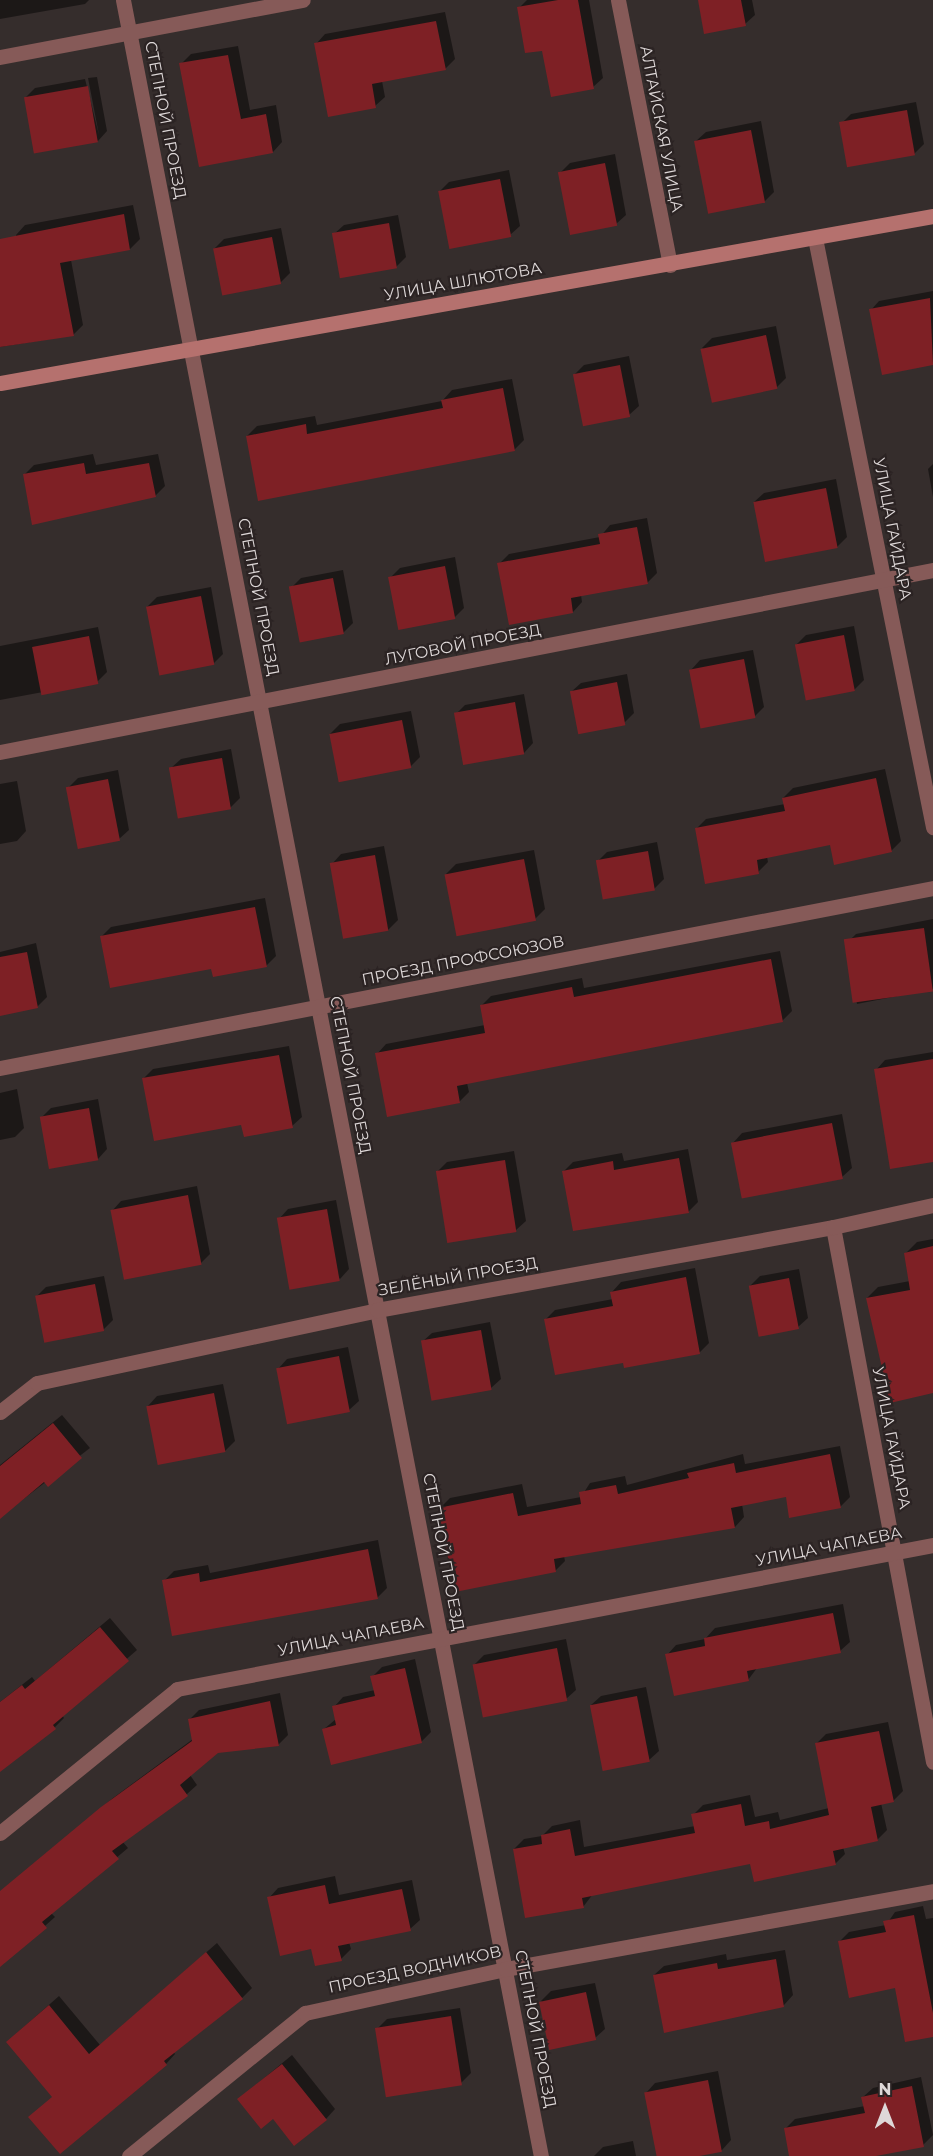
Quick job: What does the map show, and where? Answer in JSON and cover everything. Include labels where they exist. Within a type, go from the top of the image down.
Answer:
[{"type":"main road","name":"УЛИЦА ШЛЮТОВА","points":[[0,383],[190,346],[670,265],[933,216]]},
{"type":"street","name":"СТЕПНОЙ ПРОЕЗД","points":[[123,0],[541,2156]]},
{"type":"street","points":[[0,57],[303,0]]},
{"type":"street","name":"АЛТАЙСКАЯ УЛИЦА","points":[[618,0],[670,265]]},
{"type":"street","name":"УЛИЦА ГАЙДАРА","points":[[815,238],[933,827]]},
{"type":"street","name":"ЛУГОВОЙ ПРОЕЗД","points":[[0,752],[260,704],[933,570]]},
{"type":"street","name":"ПРОЕЗД ПРОФСОЮЗОВ","points":[[0,1068],[933,888]]},
{"type":"street","name":"ЗЕЛЁНЫЙ ПРОЕЗД","points":[[0,1412],[37,1383],[377,1310],[833,1227],[933,1205]]},
{"type":"street","name":"УЛИЦА ГАЙДАРА","points":[[833,1227],[933,1762]]},
{"type":"street","name":"УЛИЦА ЧАПАЕВА","points":[[0,1832],[177,1689],[933,1545]]},
{"type":"street","name":"ПРОЕЗД ВОДНИКОВ","points":[[129,2156],[305,2013],[505,1969],[933,1891]]},
{"type":"building","points":[[558,0],[578,0],[594,89],[551,97],[542,51],[525,53],[517,7]]},
{"type":"building","points":[[698,0],[741,0],[746,26],[704,34]]},
{"type":"building","points":[[436,21],[446,70],[372,84],[376,108],[328,117],[314,43]]},
{"type":"building","points":[[228,55],[241,119],[266,114],[273,153],[199,167],[179,63]]},
{"type":"building","points":[[88,86],[98,142],[34,153],[24,97]]},
{"type":"building","points":[[907,110],[915,155],[847,167],[839,122]]},
{"type":"building","points":[[751,130],[765,203],[708,214],[694,141]]},
{"type":"building","points":[[605,163],[617,226],[570,235],[558,172]]},
{"type":"building","points":[[500,179],[511,237],[449,249],[438,191]]},
{"type":"building","points":[[124,214],[130,250],[60,263],[74,336],[0,347],[0,239]]},
{"type":"building","points":[[389,223],[397,268],[340,278],[332,233]]},
{"type":"building","points":[[272,237],[281,284],[222,296],[213,248]]},
{"type":"building","points":[[930,298],[933,365],[882,375],[869,309]]},
{"type":"building","points":[[766,335],[777,389],[712,403],[700,349]]},
{"type":"building","points":[[620,365],[630,417],[583,426],[573,374]]},
{"type":"building","points":[[503,388],[515,451],[258,501],[246,436],[306,424],[307,434],[443,408],[441,400]]},
{"type":"building","points":[[84,463],[86,474],[149,463],[156,497],[32,525],[23,474]]},
{"type":"building","points":[[826,488],[838,548],[765,562],[753,502]]},
{"type":"building","points":[[637,527],[648,584],[571,598],[573,613],[509,625],[497,563],[600,544],[598,534]]},
{"type":"building","points":[[445,566],[455,619],[398,630],[388,577]]},
{"type":"building","points":[[333,578],[344,634],[300,643],[289,587]]},
{"type":"building","points":[[201,596],[214,665],[159,675],[146,607]]},
{"type":"building","points":[[844,635],[855,691],[806,700],[795,645]]},
{"type":"building","points":[[89,636],[98,684],[41,695],[32,647]]},
{"type":"building","points":[[744,659],[755,718],[700,729],[689,670]]},
{"type":"building","points":[[617,682],[625,725],[578,734],[570,691]]},
{"type":"building","points":[[515,702],[524,754],[463,765],[454,713]]},
{"type":"building","points":[[402,720],[411,768],[339,782],[329,734]]},
{"type":"building","points":[[222,758],[231,809],[178,819],[169,767]]},
{"type":"building","points":[[876,778],[892,852],[834,865],[830,845],[757,860],[759,874],[705,884],[695,828],[785,811],[782,798]]},
{"type":"building","points":[[108,779],[120,841],[78,849],[66,787]]},
{"type":"building","points":[[648,851],[655,890],[603,900],[596,860]]},
{"type":"building","points":[[375,855],[388,931],[343,939],[330,863]]},
{"type":"building","points":[[524,859],[536,921],[457,936],[444,874]]},
{"type":"building","points":[[255,907],[267,967],[213,977],[211,969],[110,988],[100,936]]},
{"type":"building","points":[[924,928],[933,991],[853,1003],[844,939]]},
{"type":"building","points":[[27,952],[38,1008],[0,1016],[0,957]]},
{"type":"building","points":[[771,959],[783,1022],[457,1086],[460,1103],[387,1117],[375,1053],[485,1033],[480,1005],[572,987],[574,997]]},
{"type":"building","points":[[279,1055],[293,1128],[244,1137],[241,1125],[154,1141],[142,1078]]},
{"type":"building","points":[[933,1059],[933,1162],[890,1169],[874,1069]]},
{"type":"building","points":[[89,1108],[98,1160],[49,1169],[40,1117]]},
{"type":"building","points":[[832,1123],[843,1179],[742,1199],[731,1143]]},
{"type":"building","points":[[679,1158],[689,1213],[573,1231],[562,1171],[613,1161],[614,1170]]},
{"type":"building","points":[[505,1160],[516,1232],[447,1243],[436,1171]]},
{"type":"building","points":[[188,1195],[202,1265],[124,1280],[110,1210]]},
{"type":"building","points":[[327,1209],[340,1281],[289,1290],[277,1218]]},
{"type":"building","points":[[933,1246],[933,1393],[890,1403],[866,1298],[910,1290],[904,1253]]},
{"type":"building","points":[[686,1277],[700,1354],[624,1368],[623,1363],[555,1375],[544,1319],[613,1306],[610,1292]]},
{"type":"building","points":[[789,1278],[799,1329],[759,1337],[749,1286]]},
{"type":"building","points":[[95,1284],[104,1331],[44,1343],[35,1296]]},
{"type":"building","points":[[481,1330],[492,1390],[432,1401],[421,1341]]},
{"type":"building","points":[[339,1356],[350,1412],[287,1424],[276,1368]]},
{"type":"building","points":[[214,1393],[225,1452],[158,1465],[146,1406]]},
{"type":"building","points":[[53,1423],[82,1458],[48,1487],[44,1482],[0,1519],[0,1466]]},
{"type":"building","points":[[830,1454],[841,1508],[789,1518],[786,1497],[731,1508],[735,1528],[554,1559],[556,1572],[455,1592],[438,1508],[513,1493],[518,1516],[581,1504],[579,1492],[616,1485],[618,1494],[689,1478],[687,1473],[734,1463],[736,1473]]},
{"type":"building","points":[[368,1549],[378,1599],[172,1636],[162,1580],[199,1573],[200,1582]]},
{"type":"building","points":[[833,1613],[841,1653],[747,1671],[749,1681],[674,1696],[665,1654],[705,1646],[704,1638]]},
{"type":"building","points":[[100,1627],[129,1661],[53,1725],[56,1729],[0,1772],[0,1702],[22,1685],[25,1689]]},
{"type":"building","points":[[557,1648],[567,1701],[483,1717],[473,1664]]},
{"type":"building","points":[[405,1668],[422,1743],[331,1765],[322,1729],[336,1725],[332,1706],[375,1696],[370,1676]]},
{"type":"building","points":[[637,1696],[650,1762],[603,1771],[590,1705]]},
{"type":"building","points":[[270,1701],[279,1746],[218,1753],[180,1785],[188,1796],[112,1851],[119,1859],[42,1922],[47,1928],[0,1967],[0,1891],[101,1807],[192,1741],[188,1719]]},
{"type":"building","points":[[879,1731],[894,1802],[871,1807],[878,1841],[833,1851],[836,1865],[754,1882],[750,1864],[582,1898],[584,1908],[525,1918],[513,1849],[542,1844],[541,1835],[570,1829],[575,1856],[695,1833],[691,1814],[741,1804],[745,1826],[769,1821],[770,1829],[829,1815],[815,1743]]},
{"type":"building","points":[[325,1885],[329,1904],[402,1889],[411,1931],[338,1946],[342,1961],[315,1966],[311,1949],[280,1956],[267,1897]]},
{"type":"building","points":[[914,1915],[933,2013],[933,2037],[905,2042],[895,1988],[849,1998],[838,1941],[886,1932],[883,1921]]},
{"type":"building","points":[[206,1952],[243,1999],[164,2061],[167,2065],[60,2154],[28,2117],[52,2097],[6,2042],[49,2005],[89,2054]]},
{"type":"building","points":[[776,1959],[784,2007],[664,2033],[653,1975],[717,1963],[718,1969]]},
{"type":"building","points":[[586,1992],[596,2040],[549,2050],[539,2002]]},
{"type":"building","points":[[451,2016],[462,2085],[386,2097],[375,2028]]},
{"type":"building","points":[[282,2064],[327,2120],[294,2146],[273,2119],[261,2129],[237,2099]]},
{"type":"building","points":[[708,2080],[722,2152],[700,2156],[657,2156],[644,2092]]},
{"type":"building","points":[[912,2086],[924,2147],[876,2156],[789,2156],[784,2128],[865,2113],[861,2097]]}]
